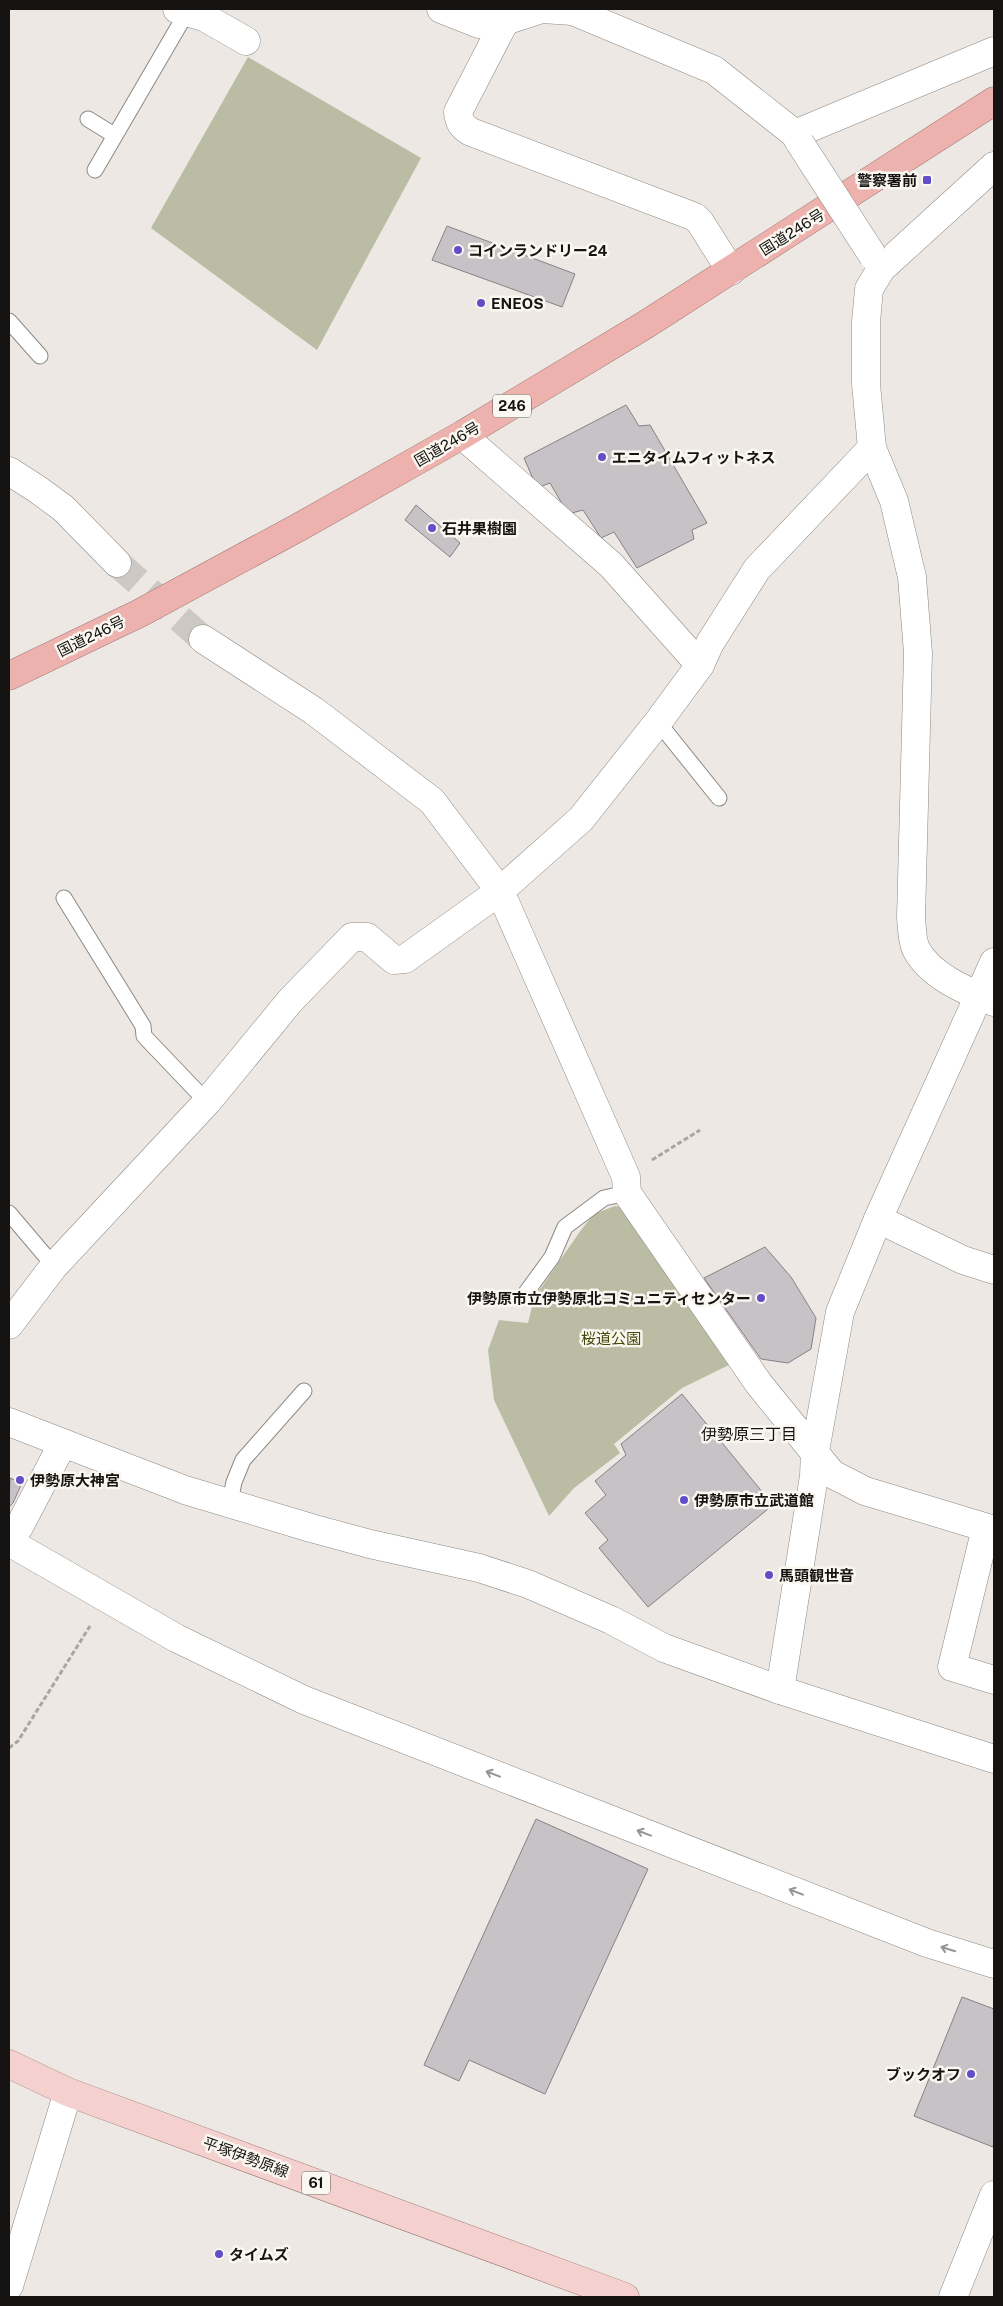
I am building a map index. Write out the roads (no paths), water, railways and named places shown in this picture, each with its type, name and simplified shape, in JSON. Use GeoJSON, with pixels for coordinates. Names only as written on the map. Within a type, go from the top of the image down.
{"type":"FeatureCollection","features":[{"type":"Feature","properties":{"kind":"highway","name":"国道246号"},"geometry":{"type":"LineString","coordinates":[[9,676],[148,608],[301,526],[462,435],[572,370],[994,101]]}},
{"type":"Feature","properties":{"kind":"main road","name":"平塚伊勢原線"},"geometry":{"type":"LineString","coordinates":[[9,2064],[68,2092],[625,2297]]}},
{"type":"Feature","properties":{"kind":"street"},"geometry":{"type":"LineString","coordinates":[[441,9],[479,24],[505,21],[542,9],[574,10],[714,70],[797,138],[877,262]]}},
{"type":"Feature","properties":{"kind":"street"},"geometry":{"type":"LineString","coordinates":[[182,10],[204,17],[246,41]]}},
{"type":"Feature","properties":{"kind":"street"},"geometry":{"type":"LineString","coordinates":[[505,21],[458,112],[459,120],[463,127],[471,132],[695,217],[731,270]]}},
{"type":"Feature","properties":{"kind":"street"},"geometry":{"type":"LineString","coordinates":[[797,138],[994,51]]}},
{"type":"Feature","properties":{"kind":"street"},"geometry":{"type":"LineString","coordinates":[[987,999],[933,971],[915,948],[911,918],[918,652],[912,577],[894,501],[872,448],[866,384],[866,322],[869,289],[877,262],[994,166]]}},
{"type":"Feature","properties":{"kind":"street"},"geometry":{"type":"LineString","coordinates":[[462,435],[611,565],[700,664]]}},
{"type":"Feature","properties":{"kind":"street"},"geometry":{"type":"LineString","coordinates":[[9,1325],[54,1266],[207,1102],[290,1001],[352,937],[367,937],[394,960],[405,959],[500,891],[581,819],[658,722],[700,664],[710,643],[757,569],[872,448]]}},
{"type":"Feature","properties":{"kind":"street"},"geometry":{"type":"LineString","coordinates":[[9,471],[63,508],[117,563]]}},
{"type":"Feature","properties":{"kind":"street"},"geometry":{"type":"LineString","coordinates":[[203,639],[314,711],[432,800],[500,891],[626,1185],[759,1384],[832,1474],[865,1491],[990,1529],[952,1667],[985,1683]]}},
{"type":"Feature","properties":{"kind":"street"},"geometry":{"type":"LineString","coordinates":[[780,1690],[814,1476],[815,1451],[840,1312],[878,1219],[987,999],[994,962]]}},
{"type":"Feature","properties":{"kind":"street"},"geometry":{"type":"LineString","coordinates":[[878,1219],[963,1260],[994,1270]]}},
{"type":"Feature","properties":{"kind":"street"},"geometry":{"type":"LineString","coordinates":[[9,1422],[186,1490],[319,1530],[370,1544],[479,1568],[528,1584],[611,1620],[664,1648],[780,1690],[994,1760]]}},
{"type":"Feature","properties":{"kind":"street"},"geometry":{"type":"LineString","coordinates":[[9,1535],[19,1527],[63,1444]]}},
{"type":"Feature","properties":{"kind":"street"},"geometry":{"type":"LineString","coordinates":[[9,1542],[176,1638],[304,1700],[927,1943],[994,1964]]}},
{"type":"Feature","properties":{"kind":"street"},"geometry":{"type":"LineString","coordinates":[[9,2286],[68,2092]]}},
{"type":"Feature","properties":{"kind":"street"},"geometry":{"type":"LineString","coordinates":[[953,2297],[994,2195]]}},
{"type":"Feature","properties":{"kind":"lane"},"geometry":{"type":"LineString","coordinates":[[95,170],[182,10]]}},
{"type":"Feature","properties":{"kind":"lane"},"geometry":{"type":"LineString","coordinates":[[88,119],[114,135]]}},
{"type":"Feature","properties":{"kind":"lane"},"geometry":{"type":"LineString","coordinates":[[9,321],[40,356]]}},
{"type":"Feature","properties":{"kind":"lane"},"geometry":{"type":"LineString","coordinates":[[658,722],[719,798]]}},
{"type":"Feature","properties":{"kind":"lane"},"geometry":{"type":"LineString","coordinates":[[64,898],[143,1026],[144,1036],[207,1102]]}},
{"type":"Feature","properties":{"kind":"lane"},"geometry":{"type":"LineString","coordinates":[[525,1294],[552,1257],[565,1227],[604,1198],[626,1185]]}},
{"type":"Feature","properties":{"kind":"lane"},"geometry":{"type":"LineString","coordinates":[[9,1213],[54,1266]]}},
{"type":"Feature","properties":{"kind":"lane"},"geometry":{"type":"LineString","coordinates":[[230,1502],[234,1482],[243,1460],[304,1391]]}},
{"type":"Feature","properties":{"kind":"tunnel"},"geometry":{"type":"LineString","coordinates":[[117,563],[203,639]]}},
{"type":"Feature","properties":{"kind":"place","name":"警察署前"},"geometry":{"type":"Point","coordinates":[927,180]}},
{"type":"Feature","properties":{"kind":"place","name":"コインランドリー24"},"geometry":{"type":"Point","coordinates":[458,250]}},
{"type":"Feature","properties":{"kind":"place","name":"ENEOS"},"geometry":{"type":"Point","coordinates":[481,303]}},
{"type":"Feature","properties":{"kind":"place","name":"エニタイムフィットネス"},"geometry":{"type":"Point","coordinates":[602,457]}},
{"type":"Feature","properties":{"kind":"place","name":"石井果樹園"},"geometry":{"type":"Point","coordinates":[432,528]}},
{"type":"Feature","properties":{"kind":"place","name":"伊勢原市立伊勢原北コミュニティセンター"},"geometry":{"type":"Point","coordinates":[761,1298]}},
{"type":"Feature","properties":{"kind":"place","name":"伊勢原大神宮"},"geometry":{"type":"Point","coordinates":[20,1480]}},
{"type":"Feature","properties":{"kind":"place","name":"伊勢原市立武道館"},"geometry":{"type":"Point","coordinates":[684,1500]}},
{"type":"Feature","properties":{"kind":"place","name":"馬頭観世音"},"geometry":{"type":"Point","coordinates":[769,1575]}},
{"type":"Feature","properties":{"kind":"place","name":"ブックオフ"},"geometry":{"type":"Point","coordinates":[971,2074]}},
{"type":"Feature","properties":{"kind":"place","name":"タイムズ"},"geometry":{"type":"Point","coordinates":[219,2254]}},
{"type":"Feature","properties":{"kind":"district","name":"伊勢原三丁目"},"geometry":{"type":"Point","coordinates":[749,1434]}},
{"type":"Feature","properties":{"kind":"park label","name":"桜道公園"},"geometry":{"type":"Point","coordinates":[611,1338]}}]}
